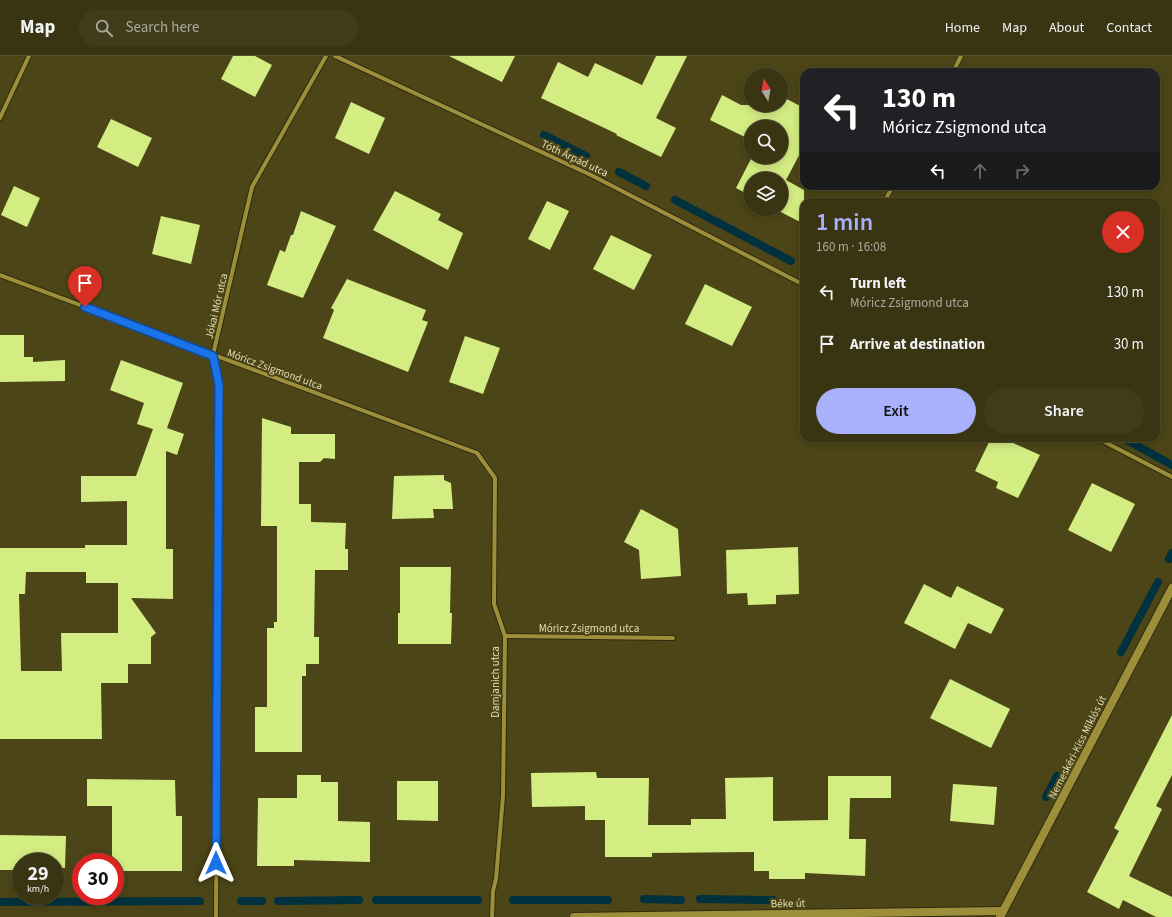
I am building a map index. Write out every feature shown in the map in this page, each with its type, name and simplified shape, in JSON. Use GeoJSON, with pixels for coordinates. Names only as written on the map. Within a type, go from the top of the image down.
{"type":"FeatureCollection","features":[{"type":"Feature","properties":{"kind":"street"},"geometry":{"type":"LineString","coordinates":[[0,118],[29,56]]}},
{"type":"Feature","properties":{"kind":"street","name":"Jókai Mór utca"},"geometry":{"type":"LineString","coordinates":[[216,917],[219,385],[213,356],[252,187],[326,56]]}},
{"type":"Feature","properties":{"kind":"street","name":"Tóth Árpád utca"},"geometry":{"type":"LineString","coordinates":[[335,56],[592,176],[800,283]]}},
{"type":"Feature","properties":{"kind":"street"},"geometry":{"type":"LineString","coordinates":[[954,68],[961,56]]}},
{"type":"Feature","properties":{"kind":"street","name":"Móricz Zsigmond utca"},"geometry":{"type":"LineString","coordinates":[[0,275],[213,356],[477,453]]}},
{"type":"Feature","properties":{"kind":"street"},"geometry":{"type":"LineString","coordinates":[[1105,442],[1172,477]]}},
{"type":"Feature","properties":{"kind":"street","name":"Damjanich utca"},"geometry":{"type":"LineString","coordinates":[[477,453],[495,478],[494,604],[505,636],[503,796],[496,879],[493,891],[492,917]]}},
{"type":"Feature","properties":{"kind":"street","name":"Nemeskéri-Kiss Miklós út"},"geometry":{"type":"LineString","coordinates":[[1002,914],[1171,593]]}},
{"type":"Feature","properties":{"kind":"street","name":"Móricz Zsigmond utca"},"geometry":{"type":"LineString","coordinates":[[505,636],[673,638]]}},
{"type":"Feature","properties":{"kind":"street","name":"Béke út"},"geometry":{"type":"LineString","coordinates":[[574,917],[1002,914]]}},
{"type":"Feature","properties":{"kind":"building"},"geometry":{"type":"Polygon","coordinates":[[[233,56],[255,56],[272,65],[255,97],[221,79],[233,56]]]}},
{"type":"Feature","properties":{"kind":"building"},"geometry":{"type":"Polygon","coordinates":[[[449,56],[515,56],[502,82],[449,56]]]}},
{"type":"Feature","properties":{"kind":"building"},"geometry":{"type":"Polygon","coordinates":[[[656,56],[687,56],[656,118],[676,128],[661,157],[616,135],[617,134],[541,98],[558,62],[588,77],[595,63],[642,85],[656,56]]]}},
{"type":"Feature","properties":{"kind":"building"},"geometry":{"type":"Polygon","coordinates":[[[722,95],[741,105],[744,105],[744,112],[788,112],[788,100],[800,106],[800,154],[788,176],[788,172],[744,172],[748,164],[788,164],[788,120],[744,120],[744,137],[710,120],[722,95]]]}},
{"type":"Feature","properties":{"kind":"building"},"geometry":{"type":"Polygon","coordinates":[[[351,102],[385,118],[369,154],[335,138],[351,102]]]}},
{"type":"Feature","properties":{"kind":"building"},"geometry":{"type":"Polygon","coordinates":[[[111,119],[152,138],[138,167],[97,147],[111,119]]]}},
{"type":"Feature","properties":{"kind":"building"},"geometry":{"type":"Polygon","coordinates":[[[744,172],[744,192],[736,188],[744,172]]]}},
{"type":"Feature","properties":{"kind":"building"},"geometry":{"type":"Polygon","coordinates":[[[788,181],[800,188],[800,190],[804,190],[804,198],[800,198],[800,222],[788,216],[788,181]]]}},
{"type":"Feature","properties":{"kind":"building"},"geometry":{"type":"Polygon","coordinates":[[[14,186],[40,198],[27,227],[1,215],[14,186]]]}},
{"type":"Feature","properties":{"kind":"building"},"geometry":{"type":"Polygon","coordinates":[[[395,191],[441,214],[438,220],[463,233],[448,270],[373,230],[395,191]]]}},
{"type":"Feature","properties":{"kind":"building"},"geometry":{"type":"Polygon","coordinates":[[[547,201],[569,211],[550,250],[528,239],[547,201]]]}},
{"type":"Feature","properties":{"kind":"building"},"geometry":{"type":"Polygon","coordinates":[[[301,211],[336,226],[303,298],[267,285],[280,250],[285,252],[291,235],[293,235],[301,211]]]}},
{"type":"Feature","properties":{"kind":"building"},"geometry":{"type":"Polygon","coordinates":[[[161,216],[200,225],[191,264],[152,254],[161,216]]]}},
{"type":"Feature","properties":{"kind":"building"},"geometry":{"type":"Polygon","coordinates":[[[611,235],[652,255],[634,290],[593,269],[611,235]]]}},
{"type":"Feature","properties":{"kind":"building"},"geometry":{"type":"Polygon","coordinates":[[[347,279],[426,310],[422,320],[428,322],[408,372],[323,338],[334,310],[331,308],[347,279]]]}},
{"type":"Feature","properties":{"kind":"building"},"geometry":{"type":"Polygon","coordinates":[[[705,284],[752,307],[732,346],[685,324],[705,284]]]}},
{"type":"Feature","properties":{"kind":"building"},"geometry":{"type":"Polygon","coordinates":[[[0,335],[24,335],[24,357],[33,357],[33,362],[65,360],[65,381],[0,382],[0,335]]]}},
{"type":"Feature","properties":{"kind":"building"},"geometry":{"type":"Polygon","coordinates":[[[465,336],[500,348],[483,394],[449,382],[465,336]]]}},
{"type":"Feature","properties":{"kind":"building"},"geometry":{"type":"Polygon","coordinates":[[[121,360],[183,383],[167,428],[184,434],[177,455],[166,451],[166,549],[173,549],[173,599],[131,598],[156,633],[151,637],[151,664],[128,664],[128,683],[101,683],[102,739],[0,739],[0,548],[85,548],[85,545],[127,545],[127,501],[81,502],[81,476],[136,476],[153,429],[137,424],[144,403],[110,390],[121,360]],[[26,572],[25,594],[19,594],[21,671],[62,671],[61,633],[118,633],[118,583],[86,583],[86,572],[26,572]]]}},
{"type":"Feature","properties":{"kind":"building"},"geometry":{"type":"Polygon","coordinates":[[[262,418],[291,427],[291,434],[335,434],[335,459],[324,458],[320,462],[299,462],[299,504],[311,504],[311,522],[346,523],[345,549],[348,549],[348,570],[315,570],[314,637],[319,637],[319,664],[306,664],[306,676],[302,676],[302,752],[255,752],[255,707],[267,707],[267,628],[274,628],[274,622],[277,622],[277,526],[261,526],[262,418]]]}},
{"type":"Feature","properties":{"kind":"building"},"geometry":{"type":"Polygon","coordinates":[[[989,442],[1011,442],[1040,455],[1018,498],[996,488],[998,482],[975,471],[989,442]]]}},
{"type":"Feature","properties":{"kind":"building"},"geometry":{"type":"Polygon","coordinates":[[[444,475],[444,480],[451,483],[453,509],[433,509],[434,518],[392,519],[394,476],[444,475]]]}},
{"type":"Feature","properties":{"kind":"building"},"geometry":{"type":"Polygon","coordinates":[[[1092,483],[1135,504],[1111,552],[1068,530],[1092,483]]]}},
{"type":"Feature","properties":{"kind":"building"},"geometry":{"type":"Polygon","coordinates":[[[641,509],[678,529],[681,576],[641,579],[639,550],[624,542],[641,509]]]}},
{"type":"Feature","properties":{"kind":"building"},"geometry":{"type":"Polygon","coordinates":[[[798,547],[799,594],[776,595],[776,604],[748,605],[747,593],[727,594],[726,550],[798,547]]]}},
{"type":"Feature","properties":{"kind":"building"},"geometry":{"type":"Polygon","coordinates":[[[400,567],[451,567],[451,644],[398,644],[400,567]]]}},
{"type":"Feature","properties":{"kind":"building"},"geometry":{"type":"Polygon","coordinates":[[[924,584],[951,598],[957,586],[1004,609],[991,634],[968,623],[955,649],[904,623],[924,584]]]}},
{"type":"Feature","properties":{"kind":"building"},"geometry":{"type":"Polygon","coordinates":[[[950,679],[1010,709],[991,748],[930,718],[950,679]]]}},
{"type":"Feature","properties":{"kind":"building"},"geometry":{"type":"Polygon","coordinates":[[[1172,715],[1172,775],[1156,806],[1162,809],[1129,876],[1172,897],[1172,917],[1156,917],[1123,900],[1119,909],[1087,892],[1119,831],[1114,828],[1172,715]]]}},
{"type":"Feature","properties":{"kind":"building"},"geometry":{"type":"Polygon","coordinates":[[[596,772],[597,778],[649,778],[648,825],[691,825],[691,819],[726,819],[725,778],[773,777],[773,821],[828,820],[828,776],[891,776],[891,798],[850,798],[849,839],[866,839],[865,876],[805,873],[805,879],[769,879],[769,871],[754,871],[754,852],[652,853],[652,857],[605,857],[605,820],[585,820],[585,806],[532,807],[531,773],[596,772]]]}},
{"type":"Feature","properties":{"kind":"building"},"geometry":{"type":"Polygon","coordinates":[[[297,775],[321,775],[321,782],[338,782],[338,821],[370,822],[370,862],[294,860],[294,866],[257,866],[258,798],[297,798],[297,775]]]}},
{"type":"Feature","properties":{"kind":"building"},"geometry":{"type":"Polygon","coordinates":[[[87,779],[175,780],[176,816],[182,816],[182,871],[124,871],[124,853],[112,853],[112,806],[87,806],[87,779]]]}},
{"type":"Feature","properties":{"kind":"building"},"geometry":{"type":"Polygon","coordinates":[[[397,781],[438,781],[438,821],[397,820],[397,781]]]}},
{"type":"Feature","properties":{"kind":"building"},"geometry":{"type":"Polygon","coordinates":[[[953,784],[997,787],[994,825],[950,821],[953,784]]]}},
{"type":"Feature","properties":{"kind":"building"},"geometry":{"type":"Polygon","coordinates":[[[0,835],[66,836],[65,868],[64,853],[12,853],[12,870],[0,870],[0,835]]]}},
{"type":"Feature","properties":{"kind":"waterway"},"geometry":{"type":"LineString","coordinates":[[544,135],[586,156]]}},
{"type":"Feature","properties":{"kind":"waterway"},"geometry":{"type":"LineString","coordinates":[[619,172],[646,186]]}},
{"type":"Feature","properties":{"kind":"waterway"},"geometry":{"type":"LineString","coordinates":[[675,200],[791,261]]}},
{"type":"Feature","properties":{"kind":"waterway"},"geometry":{"type":"LineString","coordinates":[[1130,442],[1172,465]]}},
{"type":"Feature","properties":{"kind":"waterway"},"geometry":{"type":"LineString","coordinates":[[1169,559],[1172,553]]}},
{"type":"Feature","properties":{"kind":"waterway"},"geometry":{"type":"LineString","coordinates":[[1121,652],[1158,582]]}},
{"type":"Feature","properties":{"kind":"waterway"},"geometry":{"type":"LineString","coordinates":[[1046,797],[1057,776]]}},
{"type":"Feature","properties":{"kind":"waterway"},"geometry":{"type":"LineString","coordinates":[[644,899],[681,900]]}},
{"type":"Feature","properties":{"kind":"waterway"},"geometry":{"type":"LineString","coordinates":[[700,899],[773,900]]}},
{"type":"Feature","properties":{"kind":"waterway"},"geometry":{"type":"LineString","coordinates":[[278,901],[359,900]]}},
{"type":"Feature","properties":{"kind":"waterway"},"geometry":{"type":"LineString","coordinates":[[376,900],[478,900]]}},
{"type":"Feature","properties":{"kind":"waterway"},"geometry":{"type":"LineString","coordinates":[[513,900],[608,900]]}},
{"type":"Feature","properties":{"kind":"waterway"},"geometry":{"type":"LineString","coordinates":[[0,902],[200,901]]}},
{"type":"Feature","properties":{"kind":"waterway"},"geometry":{"type":"LineString","coordinates":[[241,901],[262,901]]}},
{"type":"Feature","properties":{"kind":"route"},"geometry":{"type":"LineString","coordinates":[[85,307],[213,356],[219,385],[216,863]]}}]}
